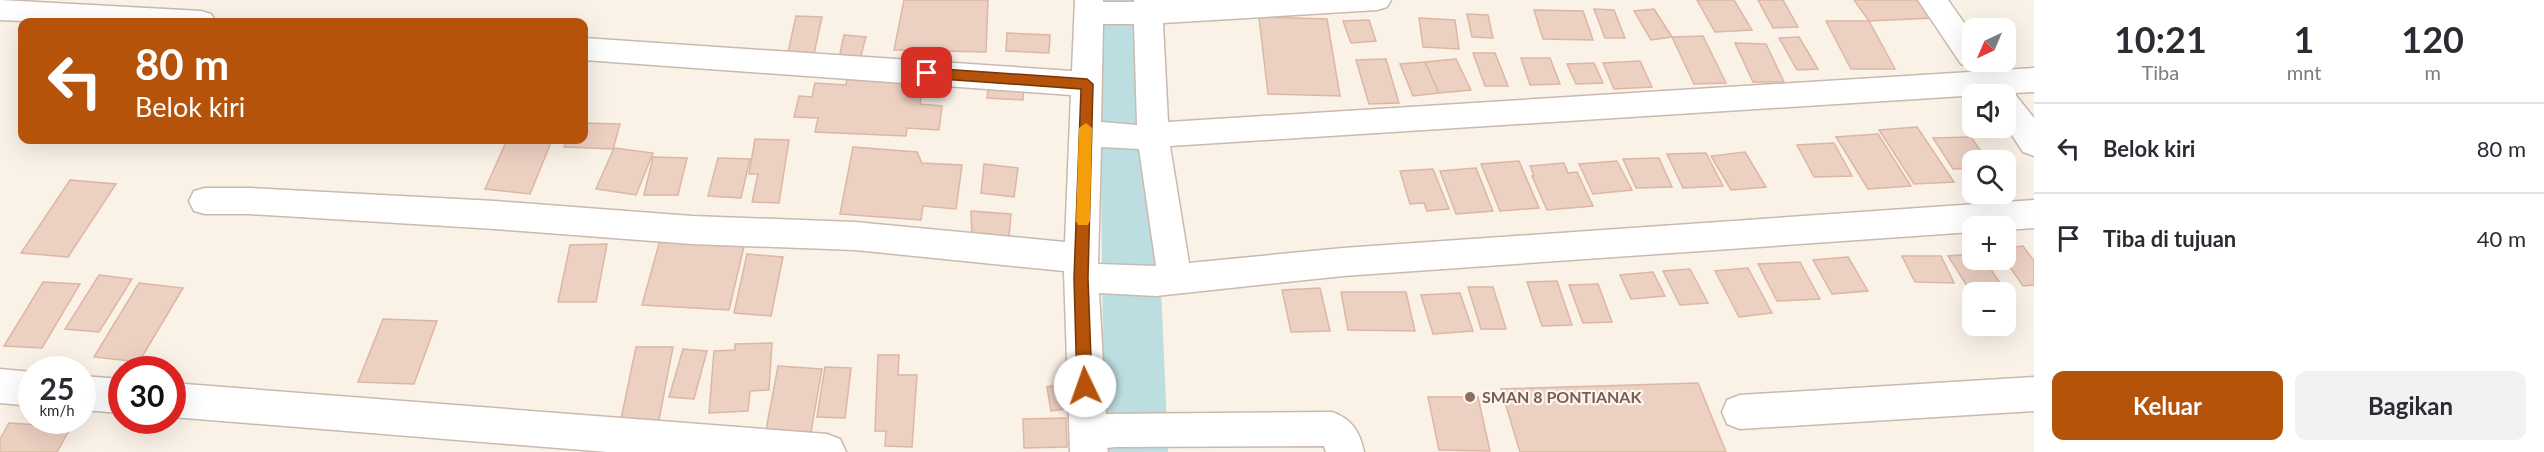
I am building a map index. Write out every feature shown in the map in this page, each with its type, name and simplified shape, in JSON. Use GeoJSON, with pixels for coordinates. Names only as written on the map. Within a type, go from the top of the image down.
{"type":"FeatureCollection","features":[{"type":"Feature","properties":{"kind":"street"},"geometry":{"type":"LineString","coordinates":[[1345,452],[1343,441],[1332,429],[1190,429],[1097,439],[1087,272],[1096,135],[1087,84],[1096,9],[1377,0]]}},
{"type":"Feature","properties":{"kind":"street"},"geometry":{"type":"LineString","coordinates":[[1932,0],[1962,42]]}},
{"type":"Feature","properties":{"kind":"street"},"geometry":{"type":"LineString","coordinates":[[0,9],[139,18]]}},
{"type":"Feature","properties":{"kind":"street"},"geometry":{"type":"LineString","coordinates":[[1145,9],[1145,137],[1166,280]]}},
{"type":"Feature","properties":{"kind":"street"},"geometry":{"type":"LineString","coordinates":[[588,49],[1087,84]]}},
{"type":"Feature","properties":{"kind":"street"},"geometry":{"type":"LineString","coordinates":[[2002,84],[2034,80]]}},
{"type":"Feature","properties":{"kind":"street"},"geometry":{"type":"LineString","coordinates":[[1096,135],[1145,137],[1199,131],[1962,87]]}},
{"type":"Feature","properties":{"kind":"street"},"geometry":{"type":"LineString","coordinates":[[2016,117],[2034,143]]}},
{"type":"Feature","properties":{"kind":"street"},"geometry":{"type":"LineString","coordinates":[[205,201],[249,201],[495,215],[692,230],[855,236],[1087,272],[1166,280],[1342,262],[2034,214]]}},
{"type":"Feature","properties":{"kind":"street"},"geometry":{"type":"LineString","coordinates":[[0,386],[18,387]]}},
{"type":"Feature","properties":{"kind":"street"},"geometry":{"type":"LineString","coordinates":[[1740,412],[2034,394]]}},
{"type":"Feature","properties":{"kind":"street"},"geometry":{"type":"LineString","coordinates":[[186,401],[827,452]]}},
{"type":"Feature","properties":{"kind":"building"},"geometry":{"type":"Polygon","coordinates":[[[904,0],[988,0],[986,52],[894,50],[904,0]]]}},
{"type":"Feature","properties":{"kind":"building"},"geometry":{"type":"Polygon","coordinates":[[[1697,0],[1734,0],[1752,30],[1715,32],[1697,0]]]}},
{"type":"Feature","properties":{"kind":"building"},"geometry":{"type":"Polygon","coordinates":[[[1758,0],[1783,0],[1798,27],[1773,28],[1758,0]]]}},
{"type":"Feature","properties":{"kind":"building"},"geometry":{"type":"Polygon","coordinates":[[[1854,0],[1920,0],[1933,18],[1869,21],[1854,0]]]}},
{"type":"Feature","properties":{"kind":"building"},"geometry":{"type":"Polygon","coordinates":[[[1594,9],[1614,10],[1625,38],[1605,38],[1594,9]]]}},
{"type":"Feature","properties":{"kind":"building"},"geometry":{"type":"Polygon","coordinates":[[[1654,9],[1672,37],[1651,40],[1634,11],[1654,9]]]}},
{"type":"Feature","properties":{"kind":"building"},"geometry":{"type":"Polygon","coordinates":[[[1534,10],[1583,11],[1593,40],[1543,39],[1534,10]]]}},
{"type":"Feature","properties":{"kind":"building"},"geometry":{"type":"Polygon","coordinates":[[[1467,14],[1488,15],[1493,38],[1472,37],[1467,14]]]}},
{"type":"Feature","properties":{"kind":"building"},"geometry":{"type":"Polygon","coordinates":[[[796,16],[822,17],[814,54],[788,52],[796,16]]]}},
{"type":"Feature","properties":{"kind":"building"},"geometry":{"type":"Polygon","coordinates":[[[1259,17],[1327,19],[1340,96],[1268,94],[1259,17]]]}},
{"type":"Feature","properties":{"kind":"building"},"geometry":{"type":"Polygon","coordinates":[[[1419,18],[1455,20],[1459,49],[1423,47],[1419,18]]]}},
{"type":"Feature","properties":{"kind":"building"},"geometry":{"type":"Polygon","coordinates":[[[1369,20],[1376,41],[1351,43],[1343,21],[1369,20]]]}},
{"type":"Feature","properties":{"kind":"building"},"geometry":{"type":"Polygon","coordinates":[[[1826,21],[1869,21],[1895,69],[1851,69],[1826,21]]]}},
{"type":"Feature","properties":{"kind":"building"},"geometry":{"type":"Polygon","coordinates":[[[1007,33],[1050,35],[1049,53],[1006,51],[1007,33]]]}},
{"type":"Feature","properties":{"kind":"building"},"geometry":{"type":"Polygon","coordinates":[[[844,35],[866,37],[860,59],[839,58],[844,35]]]}},
{"type":"Feature","properties":{"kind":"building"},"geometry":{"type":"Polygon","coordinates":[[[1703,36],[1726,83],[1694,84],[1672,37],[1703,36]]]}},
{"type":"Feature","properties":{"kind":"building"},"geometry":{"type":"Polygon","coordinates":[[[1799,37],[1818,69],[1797,70],[1779,38],[1799,37]]]}},
{"type":"Feature","properties":{"kind":"building"},"geometry":{"type":"Polygon","coordinates":[[[1735,43],[1766,44],[1784,82],[1753,82],[1735,43]]]}},
{"type":"Feature","properties":{"kind":"building"},"geometry":{"type":"Polygon","coordinates":[[[1473,53],[1495,53],[1508,86],[1485,86],[1473,53]]]}},
{"type":"Feature","properties":{"kind":"building"},"geometry":{"type":"Polygon","coordinates":[[[1521,58],[1550,58],[1560,84],[1530,85],[1521,58]]]}},
{"type":"Feature","properties":{"kind":"building"},"geometry":{"type":"Polygon","coordinates":[[[1386,59],[1399,103],[1369,104],[1356,60],[1386,59]]]}},
{"type":"Feature","properties":{"kind":"building"},"geometry":{"type":"Polygon","coordinates":[[[1456,59],[1471,90],[1439,93],[1425,62],[1456,59]]]}},
{"type":"Feature","properties":{"kind":"building"},"geometry":{"type":"Polygon","coordinates":[[[1640,61],[1652,87],[1614,89],[1603,63],[1640,61]]]}},
{"type":"Feature","properties":{"kind":"building"},"geometry":{"type":"Polygon","coordinates":[[[1425,62],[1439,93],[1413,96],[1400,64],[1425,62]]]}},
{"type":"Feature","properties":{"kind":"building"},"geometry":{"type":"Polygon","coordinates":[[[1594,63],[1603,83],[1576,84],[1567,64],[1594,63]]]}},
{"type":"Feature","properties":{"kind":"building"},"geometry":{"type":"Polygon","coordinates":[[[848,72],[924,76],[920,104],[942,106],[939,130],[907,128],[906,136],[815,132],[818,118],[794,117],[799,96],[812,97],[815,83],[846,85],[848,72]]]}},
{"type":"Feature","properties":{"kind":"building"},"geometry":{"type":"Polygon","coordinates":[[[989,82],[1024,84],[1023,100],[987,98],[989,82]]]}},
{"type":"Feature","properties":{"kind":"building"},"geometry":{"type":"Polygon","coordinates":[[[588,123],[620,124],[613,149],[564,147],[565,144],[588,144],[588,123]]]}},
{"type":"Feature","properties":{"kind":"building"},"geometry":{"type":"Polygon","coordinates":[[[1917,127],[1954,182],[1914,184],[1879,130],[1917,127]]]}},
{"type":"Feature","properties":{"kind":"building"},"geometry":{"type":"Polygon","coordinates":[[[1878,134],[1911,186],[1868,189],[1836,137],[1878,134]]]}},
{"type":"Feature","properties":{"kind":"building"},"geometry":{"type":"Polygon","coordinates":[[[1933,138],[1972,138],[1980,150],[1962,150],[1962,169],[1953,169],[1933,138]]]}},
{"type":"Feature","properties":{"kind":"building"},"geometry":{"type":"Polygon","coordinates":[[[755,139],[789,140],[779,203],[752,202],[758,174],[749,174],[755,139]]]}},
{"type":"Feature","properties":{"kind":"building"},"geometry":{"type":"Polygon","coordinates":[[[1834,143],[1852,176],[1814,177],[1797,145],[1834,143]]]}},
{"type":"Feature","properties":{"kind":"building"},"geometry":{"type":"Polygon","coordinates":[[[505,144],[550,144],[530,194],[485,189],[505,144]]]}},
{"type":"Feature","properties":{"kind":"building"},"geometry":{"type":"Polygon","coordinates":[[[853,147],[917,152],[922,163],[962,165],[956,209],[923,206],[921,220],[840,214],[853,147]]]}},
{"type":"Feature","properties":{"kind":"building"},"geometry":{"type":"Polygon","coordinates":[[[614,148],[653,153],[636,195],[596,189],[614,148]]]}},
{"type":"Feature","properties":{"kind":"building"},"geometry":{"type":"Polygon","coordinates":[[[1745,152],[1766,187],[1731,190],[1711,156],[1745,152]]]}},
{"type":"Feature","properties":{"kind":"building"},"geometry":{"type":"Polygon","coordinates":[[[1706,153],[1723,186],[1683,188],[1667,154],[1706,153]]]}},
{"type":"Feature","properties":{"kind":"building"},"geometry":{"type":"Polygon","coordinates":[[[653,157],[687,158],[678,195],[644,195],[653,157]]]}},
{"type":"Feature","properties":{"kind":"building"},"geometry":{"type":"Polygon","coordinates":[[[718,158],[750,159],[741,198],[708,196],[718,158]]]}},
{"type":"Feature","properties":{"kind":"building"},"geometry":{"type":"Polygon","coordinates":[[[1659,158],[1672,187],[1636,188],[1623,159],[1659,158]]]}},
{"type":"Feature","properties":{"kind":"building"},"geometry":{"type":"Polygon","coordinates":[[[1519,161],[1539,208],[1500,211],[1481,164],[1519,161]]]}},
{"type":"Feature","properties":{"kind":"building"},"geometry":{"type":"Polygon","coordinates":[[[1617,161],[1632,190],[1593,194],[1579,164],[1617,161]]]}},
{"type":"Feature","properties":{"kind":"building"},"geometry":{"type":"Polygon","coordinates":[[[1564,163],[1568,173],[1577,172],[1593,206],[1547,210],[1530,166],[1564,163]]]}},
{"type":"Feature","properties":{"kind":"building"},"geometry":{"type":"Polygon","coordinates":[[[984,164],[1018,168],[1014,197],[981,193],[984,164]]]}},
{"type":"Feature","properties":{"kind":"building"},"geometry":{"type":"Polygon","coordinates":[[[1476,168],[1493,211],[1456,214],[1440,171],[1476,168]]]}},
{"type":"Feature","properties":{"kind":"building"},"geometry":{"type":"Polygon","coordinates":[[[1433,169],[1449,209],[1427,211],[1424,203],[1410,204],[1400,171],[1433,169]]]}},
{"type":"Feature","properties":{"kind":"building"},"geometry":{"type":"Polygon","coordinates":[[[70,180],[116,184],[68,257],[21,253],[70,180]]]}},
{"type":"Feature","properties":{"kind":"building"},"geometry":{"type":"Polygon","coordinates":[[[971,211],[1011,214],[1009,236],[972,238],[971,211]]]}},
{"type":"Feature","properties":{"kind":"building"},"geometry":{"type":"Polygon","coordinates":[[[662,233],[746,238],[729,310],[642,305],[662,233]]]}},
{"type":"Feature","properties":{"kind":"building"},"geometry":{"type":"Polygon","coordinates":[[[607,244],[596,302],[558,302],[570,245],[607,244]]]}},
{"type":"Feature","properties":{"kind":"building"},"geometry":{"type":"Polygon","coordinates":[[[2023,246],[2034,261],[2034,285],[2023,286],[2012,270],[2016,270],[2016,247],[2023,246]]]}},
{"type":"Feature","properties":{"kind":"building"},"geometry":{"type":"Polygon","coordinates":[[[747,254],[783,257],[771,316],[734,313],[747,254]]]}},
{"type":"Feature","properties":{"kind":"building"},"geometry":{"type":"Polygon","coordinates":[[[1962,255],[1962,270],[1992,270],[1999,282],[1964,282],[1948,256],[1962,255]]]}},
{"type":"Feature","properties":{"kind":"building"},"geometry":{"type":"Polygon","coordinates":[[[1902,256],[1941,256],[1954,283],[1915,282],[1902,256]]]}},
{"type":"Feature","properties":{"kind":"building"},"geometry":{"type":"Polygon","coordinates":[[[1848,257],[1868,291],[1832,294],[1813,260],[1848,257]]]}},
{"type":"Feature","properties":{"kind":"building"},"geometry":{"type":"Polygon","coordinates":[[[1800,262],[1820,299],[1777,301],[1758,264],[1800,262]]]}},
{"type":"Feature","properties":{"kind":"building"},"geometry":{"type":"Polygon","coordinates":[[[1748,268],[1772,313],[1739,317],[1715,271],[1748,268]]]}},
{"type":"Feature","properties":{"kind":"building"},"geometry":{"type":"Polygon","coordinates":[[[1690,269],[1708,303],[1680,305],[1663,271],[1690,269]]]}},
{"type":"Feature","properties":{"kind":"building"},"geometry":{"type":"Polygon","coordinates":[[[1653,272],[1665,296],[1631,299],[1620,275],[1653,272]]]}},
{"type":"Feature","properties":{"kind":"building"},"geometry":{"type":"Polygon","coordinates":[[[99,275],[132,279],[99,332],[65,329],[99,275]]]}},
{"type":"Feature","properties":{"kind":"building"},"geometry":{"type":"Polygon","coordinates":[[[1557,281],[1572,325],[1542,326],[1527,282],[1557,281]]]}},
{"type":"Feature","properties":{"kind":"building"},"geometry":{"type":"Polygon","coordinates":[[[43,282],[80,284],[42,348],[4,346],[43,282]]]}},
{"type":"Feature","properties":{"kind":"building"},"geometry":{"type":"Polygon","coordinates":[[[139,283],[183,288],[143,356],[108,356],[108,359],[95,356],[139,283]]]}},
{"type":"Feature","properties":{"kind":"building"},"geometry":{"type":"Polygon","coordinates":[[[1598,284],[1612,322],[1583,323],[1569,285],[1598,284]]]}},
{"type":"Feature","properties":{"kind":"building"},"geometry":{"type":"Polygon","coordinates":[[[1468,287],[1493,287],[1506,329],[1481,329],[1468,287]]]}},
{"type":"Feature","properties":{"kind":"building"},"geometry":{"type":"Polygon","coordinates":[[[1320,288],[1330,331],[1291,332],[1282,290],[1320,288]]]}},
{"type":"Feature","properties":{"kind":"building"},"geometry":{"type":"Polygon","coordinates":[[[1341,292],[1406,292],[1415,331],[1348,330],[1341,292]]]}},
{"type":"Feature","properties":{"kind":"building"},"geometry":{"type":"Polygon","coordinates":[[[1460,293],[1473,331],[1433,334],[1421,295],[1460,293]]]}},
{"type":"Feature","properties":{"kind":"building"},"geometry":{"type":"Polygon","coordinates":[[[383,319],[437,321],[414,384],[358,382],[383,319]]]}},
{"type":"Feature","properties":{"kind":"building"},"geometry":{"type":"Polygon","coordinates":[[[772,343],[769,390],[750,391],[748,411],[709,413],[714,351],[735,350],[735,344],[772,343]]]}},
{"type":"Feature","properties":{"kind":"building"},"geometry":{"type":"Polygon","coordinates":[[[636,347],[673,347],[658,425],[620,424],[636,347]]]}},
{"type":"Feature","properties":{"kind":"building"},"geometry":{"type":"Polygon","coordinates":[[[683,349],[707,351],[694,399],[669,397],[683,349]]]}},
{"type":"Feature","properties":{"kind":"building"},"geometry":{"type":"Polygon","coordinates":[[[878,355],[899,355],[898,375],[917,375],[912,447],[885,446],[886,431],[875,431],[878,355]]]}},
{"type":"Feature","properties":{"kind":"building"},"geometry":{"type":"Polygon","coordinates":[[[778,366],[822,369],[810,438],[765,435],[778,366]]]}},
{"type":"Feature","properties":{"kind":"building"},"geometry":{"type":"Polygon","coordinates":[[[825,367],[851,368],[845,418],[817,417],[825,367]]]}},
{"type":"Feature","properties":{"kind":"building"},"geometry":{"type":"Polygon","coordinates":[[[1698,383],[1726,452],[1520,452],[1501,389],[1698,383]]]}},
{"type":"Feature","properties":{"kind":"building"},"geometry":{"type":"Polygon","coordinates":[[[1067,384],[1072,408],[1051,411],[1047,387],[1067,384]]]}},
{"type":"Feature","properties":{"kind":"building"},"geometry":{"type":"Polygon","coordinates":[[[1428,397],[1478,397],[1490,451],[1439,450],[1428,397]]]}},
{"type":"Feature","properties":{"kind":"building"},"geometry":{"type":"Polygon","coordinates":[[[1066,418],[1067,447],[1024,448],[1023,419],[1066,418]]]}},
{"type":"Feature","properties":{"kind":"building"},"geometry":{"type":"Polygon","coordinates":[[[9,423],[18,424],[18,434],[67,434],[57,452],[0,452],[0,439],[9,423]]]}},
{"type":"Feature","properties":{"kind":"waterway"},"geometry":{"type":"LineString","coordinates":[[1124,0],[1136,452]]}},
{"type":"Feature","properties":{"kind":"slow traffic"},"geometry":{"type":"LineString","coordinates":[[1083,221],[1086,128]]}},
{"type":"Feature","properties":{"kind":"place","name":"SMAN 8 PONTIANAK"},"geometry":{"type":"Point","coordinates":[1470,397]}},
{"type":"Feature","properties":{"kind":"route"},"geometry":{"type":"LineString","coordinates":[[927,73],[1087,84],[1081,278],[1085,386]]}}]}
